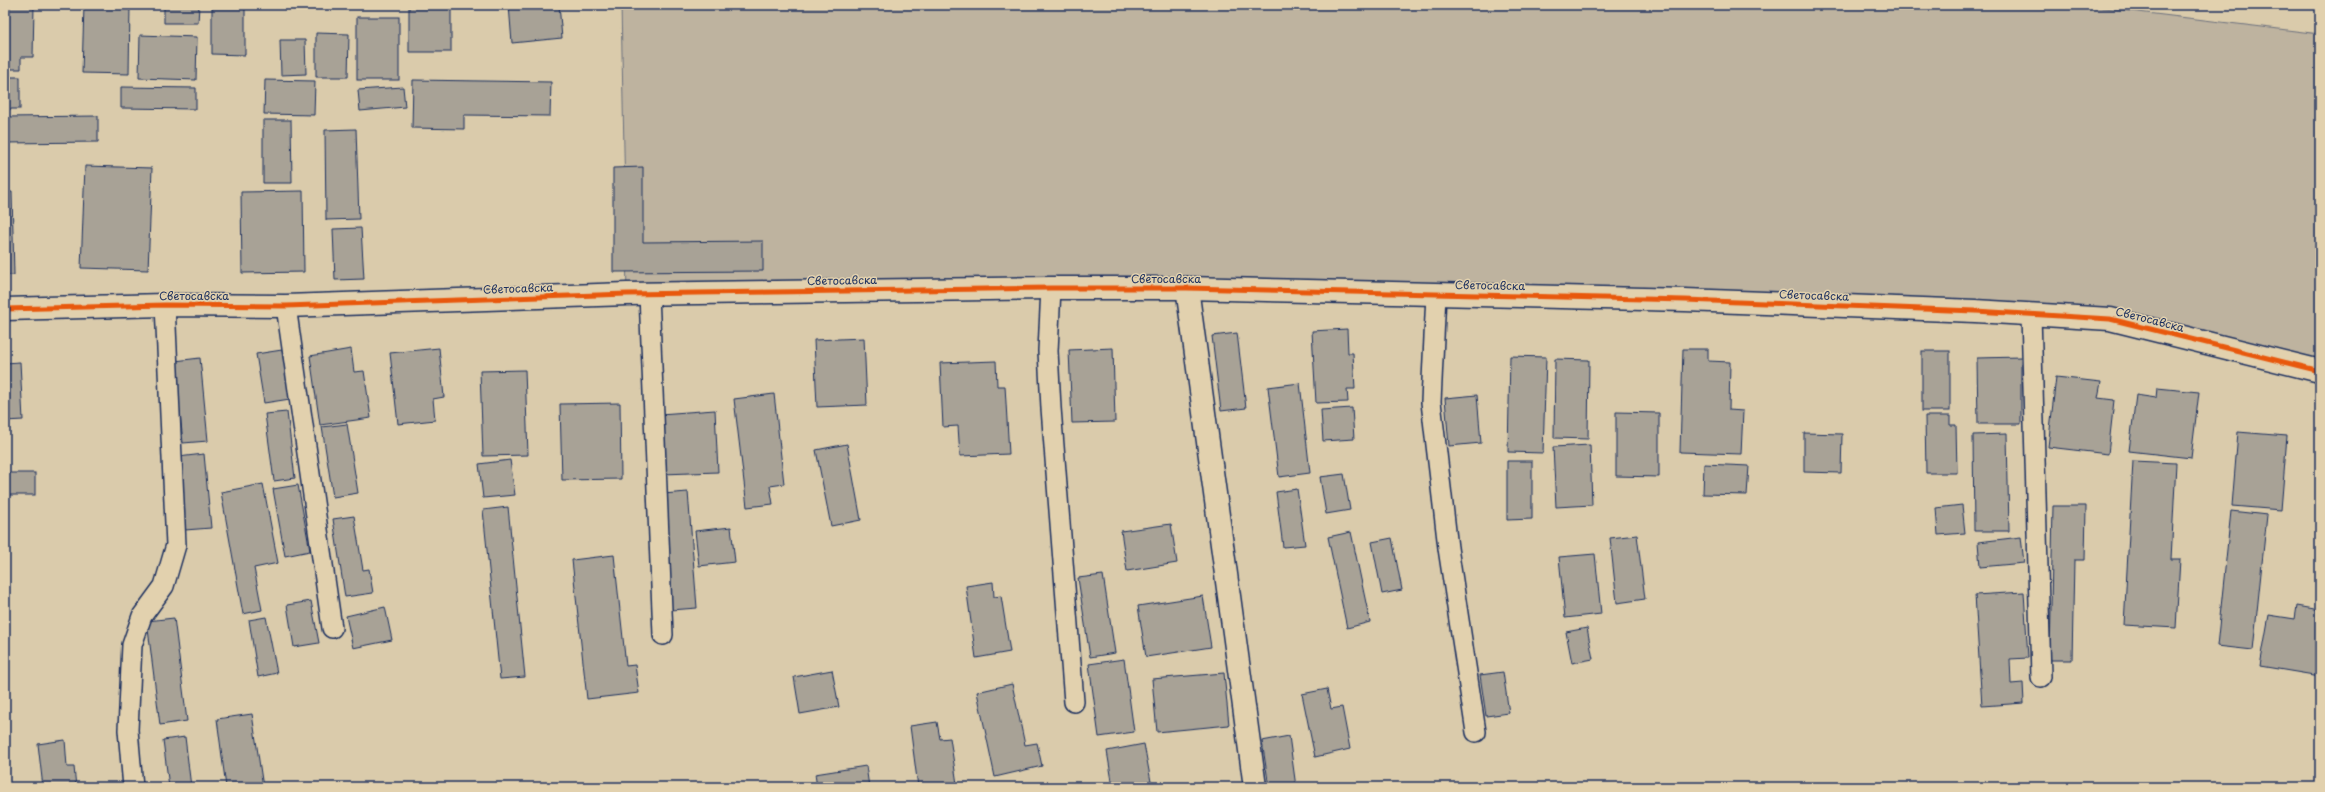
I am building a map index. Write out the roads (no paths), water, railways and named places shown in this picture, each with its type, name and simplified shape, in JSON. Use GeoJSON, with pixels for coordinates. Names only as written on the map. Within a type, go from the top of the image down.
{"type":"FeatureCollection","features":[{"type":"Feature","properties":{"kind":"street","name":"Светосавска"},"geometry":{"type":"LineString","coordinates":[[5,309],[165,305],[286,306],[649,294],[1051,288],[1187,288],[1685,300],[2031,314],[2110,319],[2320,371]]}},
{"type":"Feature","properties":{"kind":"street"},"geometry":{"type":"LineString","coordinates":[[1187,288],[1255,787]]}},
{"type":"Feature","properties":{"kind":"lane"},"geometry":{"type":"LineString","coordinates":[[1051,288],[1048,351],[1074,702]]}},
{"type":"Feature","properties":{"kind":"lane"},"geometry":{"type":"LineString","coordinates":[[649,294],[663,635]]}},
{"type":"Feature","properties":{"kind":"lane"},"geometry":{"type":"LineString","coordinates":[[1436,294],[1431,402],[1448,548],[1476,732]]}},
{"type":"Feature","properties":{"kind":"lane"},"geometry":{"type":"LineString","coordinates":[[133,787],[128,730],[132,645],[142,616],[164,586],[176,545],[165,305]]}},
{"type":"Feature","properties":{"kind":"lane"},"geometry":{"type":"LineString","coordinates":[[286,306],[332,628]]}},
{"type":"Feature","properties":{"kind":"lane"},"geometry":{"type":"LineString","coordinates":[[2031,314],[2041,677]]}}]}
